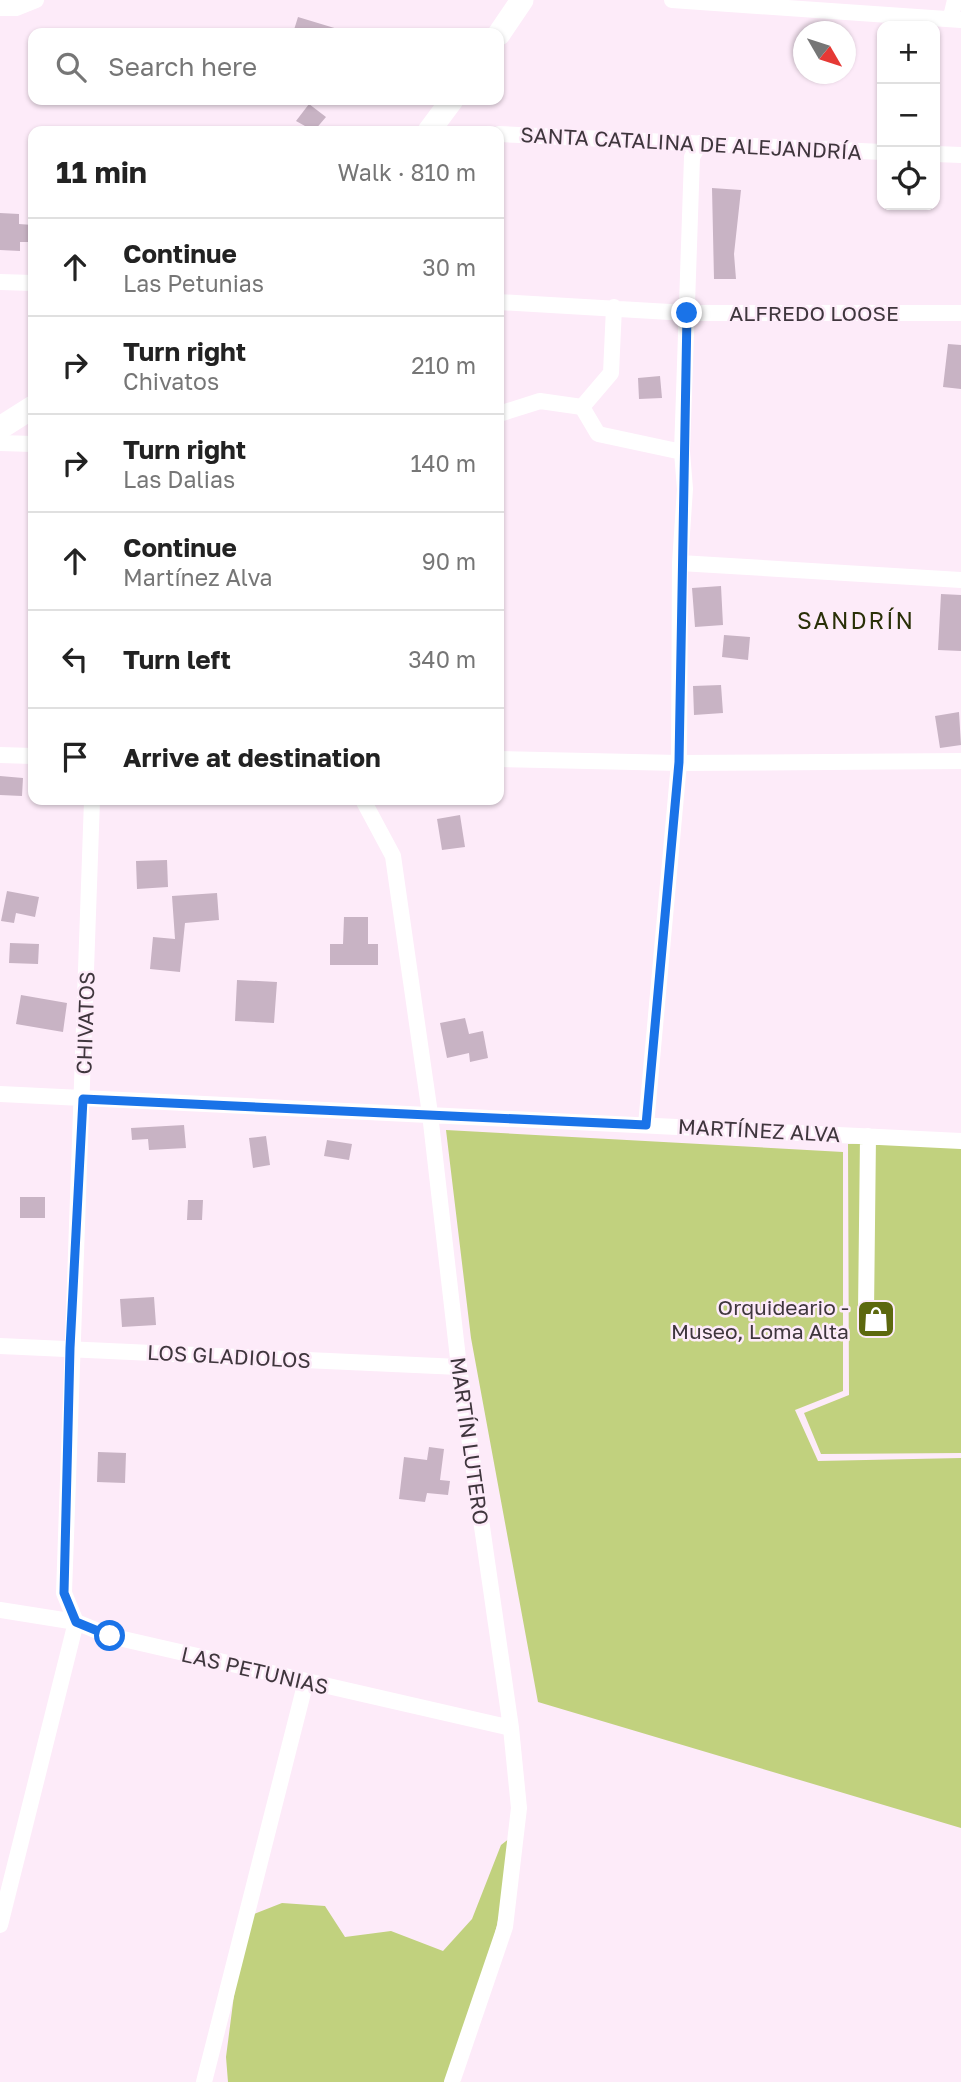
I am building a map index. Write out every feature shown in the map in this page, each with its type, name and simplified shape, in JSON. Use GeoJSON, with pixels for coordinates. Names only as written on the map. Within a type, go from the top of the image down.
{"type":"FeatureCollection","features":[{"type":"Feature","properties":{"kind":"main road"},"geometry":{"type":"LineString","coordinates":[[503,28],[522,0]]}},
{"type":"Feature","properties":{"kind":"main road"},"geometry":{"type":"LineString","coordinates":[[434,126],[448,105]]}},
{"type":"Feature","properties":{"kind":"main road"},"geometry":{"type":"LineString","coordinates":[[0,428],[28,410]]}},
{"type":"Feature","properties":{"kind":"street"},"geometry":{"type":"LineString","coordinates":[[0,8],[16,8],[36,0]]}},
{"type":"Feature","properties":{"kind":"street"},"geometry":{"type":"LineString","coordinates":[[672,0],[956,18],[955,0]]}},
{"type":"Feature","properties":{"kind":"street","name":"SANTA CATALINA DE ALEJANDRÍA"},"geometry":{"type":"LineString","coordinates":[[504,134],[877,152]]}},
{"type":"Feature","properties":{"kind":"street"},"geometry":{"type":"LineString","coordinates":[[646,1125],[679,762],[680,562],[685,489],[682,452],[692,157],[700,143]]}},
{"type":"Feature","properties":{"kind":"street"},"geometry":{"type":"LineString","coordinates":[[940,154],[961,155]]}},
{"type":"Feature","properties":{"kind":"street"},"geometry":{"type":"LineString","coordinates":[[0,282],[28,284]]}},
{"type":"Feature","properties":{"kind":"street","name":"ALFREDO LOOSE"},"geometry":{"type":"LineString","coordinates":[[504,302],[687,313],[961,313]]}},
{"type":"Feature","properties":{"kind":"street"},"geometry":{"type":"LineString","coordinates":[[582,407],[611,373],[614,307]]}},
{"type":"Feature","properties":{"kind":"street"},"geometry":{"type":"LineString","coordinates":[[504,412],[540,401],[582,407]]}},
{"type":"Feature","properties":{"kind":"street"},"geometry":{"type":"LineString","coordinates":[[582,407],[598,434],[682,452]]}},
{"type":"Feature","properties":{"kind":"street"},"geometry":{"type":"LineString","coordinates":[[0,443],[28,444]]}},
{"type":"Feature","properties":{"kind":"street"},"geometry":{"type":"LineString","coordinates":[[680,562],[961,580]]}},
{"type":"Feature","properties":{"kind":"street"},"geometry":{"type":"LineString","coordinates":[[0,755],[28,756]]}},
{"type":"Feature","properties":{"kind":"street"},"geometry":{"type":"LineString","coordinates":[[504,759],[679,762],[961,761]]}},
{"type":"Feature","properties":{"kind":"street","name":"CHIVATOS"},"geometry":{"type":"LineString","coordinates":[[76,1622],[64,1593],[70,1348],[83,1099],[92,805]]}},
{"type":"Feature","properties":{"kind":"street","name":"MARTÍN LUTERO"},"geometry":{"type":"LineString","coordinates":[[366,805],[394,856],[430,1114],[458,1367],[511,1728],[519,1808],[505,1927],[452,2082]]}},
{"type":"Feature","properties":{"kind":"street","name":"MARTÍNEZ ALVA"},"geometry":{"type":"LineString","coordinates":[[0,1094],[961,1141]]}},
{"type":"Feature","properties":{"kind":"street"},"geometry":{"type":"LineString","coordinates":[[866,1312],[868,1136]]}},
{"type":"Feature","properties":{"kind":"street","name":"LOS GLADIOLOS"},"geometry":{"type":"LineString","coordinates":[[0,1346],[458,1367]]}},
{"type":"Feature","properties":{"kind":"street","name":"LAS PETUNIAS"},"geometry":{"type":"LineString","coordinates":[[0,1610],[76,1622],[110,1636],[511,1728]]}},
{"type":"Feature","properties":{"kind":"street"},"geometry":{"type":"LineString","coordinates":[[0,1925],[76,1622]]}},
{"type":"Feature","properties":{"kind":"street"},"geometry":{"type":"LineString","coordinates":[[204,2082],[306,1681]]}},
{"type":"Feature","properties":{"kind":"green space"},"geometry":{"type":"Polygon","coordinates":[[[446,1130],[843,1152],[843,1391],[795,1410],[818,1461],[961,1458],[961,1828],[538,1702],[471,1338],[446,1130]]]}},
{"type":"Feature","properties":{"kind":"green space"},"geometry":{"type":"Polygon","coordinates":[[[848,1144],[961,1148],[961,1453],[821,1454],[804,1413],[849,1395],[848,1144]]]}},
{"type":"Feature","properties":{"kind":"green space"},"geometry":{"type":"Polygon","coordinates":[[[519,1831],[460,2082],[228,2082],[226,2057],[244,1918],[282,1903],[325,1906],[345,1937],[391,1931],[443,1951],[472,1919],[501,1845],[519,1831]]]}},
{"type":"Feature","properties":{"kind":"building"},"geometry":{"type":"Polygon","coordinates":[[[298,17],[334,28],[295,28],[298,17]]]}},
{"type":"Feature","properties":{"kind":"building"},"geometry":{"type":"Polygon","coordinates":[[[308,105],[326,117],[318,126],[305,126],[296,121],[308,105]]]}},
{"type":"Feature","properties":{"kind":"building"},"geometry":{"type":"Polygon","coordinates":[[[712,188],[741,190],[734,254],[736,279],[714,279],[712,188]]]}},
{"type":"Feature","properties":{"kind":"building"},"geometry":{"type":"Polygon","coordinates":[[[0,213],[19,214],[19,224],[28,225],[28,242],[20,242],[20,251],[0,250],[0,213]]]}},
{"type":"Feature","properties":{"kind":"building"},"geometry":{"type":"Polygon","coordinates":[[[948,344],[961,345],[961,389],[943,387],[948,344]]]}},
{"type":"Feature","properties":{"kind":"building"},"geometry":{"type":"Polygon","coordinates":[[[660,376],[662,398],[639,399],[638,378],[660,376]]]}},
{"type":"Feature","properties":{"kind":"building"},"geometry":{"type":"Polygon","coordinates":[[[721,586],[723,625],[695,627],[692,588],[721,586]]]}},
{"type":"Feature","properties":{"kind":"building"},"geometry":{"type":"Polygon","coordinates":[[[941,594],[961,595],[961,651],[938,650],[941,594]]]}},
{"type":"Feature","properties":{"kind":"building"},"geometry":{"type":"Polygon","coordinates":[[[724,635],[750,637],[748,660],[722,657],[724,635]]]}},
{"type":"Feature","properties":{"kind":"building"},"geometry":{"type":"Polygon","coordinates":[[[721,685],[723,713],[694,715],[693,686],[721,685]]]}},
{"type":"Feature","properties":{"kind":"building"},"geometry":{"type":"Polygon","coordinates":[[[959,712],[961,745],[940,748],[935,716],[959,712]]]}},
{"type":"Feature","properties":{"kind":"building"},"geometry":{"type":"Polygon","coordinates":[[[0,776],[23,778],[22,796],[0,795],[0,776]]]}},
{"type":"Feature","properties":{"kind":"building"},"geometry":{"type":"Polygon","coordinates":[[[460,815],[465,847],[442,850],[437,819],[460,815]]]}},
{"type":"Feature","properties":{"kind":"building"},"geometry":{"type":"Polygon","coordinates":[[[167,860],[168,887],[137,889],[136,861],[167,860]]]}},
{"type":"Feature","properties":{"kind":"building"},"geometry":{"type":"Polygon","coordinates":[[[7,891],[39,897],[35,917],[16,913],[14,923],[1,921],[7,891]]]}},
{"type":"Feature","properties":{"kind":"building"},"geometry":{"type":"Polygon","coordinates":[[[217,893],[219,920],[185,923],[180,972],[150,969],[153,937],[175,939],[172,896],[217,893]]]}},
{"type":"Feature","properties":{"kind":"building"},"geometry":{"type":"Polygon","coordinates":[[[344,917],[368,917],[368,944],[378,944],[378,965],[330,965],[330,944],[343,944],[344,917]]]}},
{"type":"Feature","properties":{"kind":"building"},"geometry":{"type":"Polygon","coordinates":[[[10,943],[39,944],[38,964],[9,963],[10,943]]]}},
{"type":"Feature","properties":{"kind":"building"},"geometry":{"type":"Polygon","coordinates":[[[237,980],[277,982],[274,1023],[235,1021],[237,980]]]}},
{"type":"Feature","properties":{"kind":"building"},"geometry":{"type":"Polygon","coordinates":[[[21,995],[67,1003],[63,1032],[16,1024],[21,995]]]}},
{"type":"Feature","properties":{"kind":"building"},"geometry":{"type":"Polygon","coordinates":[[[465,1018],[469,1034],[483,1031],[488,1058],[470,1062],[469,1053],[447,1058],[440,1023],[465,1018]]]}},
{"type":"Feature","properties":{"kind":"building"},"geometry":{"type":"Polygon","coordinates":[[[184,1125],[186,1148],[149,1150],[148,1139],[132,1140],[131,1128],[184,1125]]]}},
{"type":"Feature","properties":{"kind":"building"},"geometry":{"type":"Polygon","coordinates":[[[266,1136],[270,1165],[253,1168],[249,1138],[266,1136]]]}},
{"type":"Feature","properties":{"kind":"building"},"geometry":{"type":"Polygon","coordinates":[[[327,1140],[352,1144],[349,1160],[324,1156],[327,1140]]]}},
{"type":"Feature","properties":{"kind":"building"},"geometry":{"type":"Polygon","coordinates":[[[20,1197],[45,1197],[45,1218],[20,1218],[20,1197]]]}},
{"type":"Feature","properties":{"kind":"building"},"geometry":{"type":"Polygon","coordinates":[[[188,1200],[203,1200],[202,1220],[187,1220],[188,1200]]]}},
{"type":"Feature","properties":{"kind":"building"},"geometry":{"type":"Polygon","coordinates":[[[154,1297],[156,1325],[122,1327],[120,1299],[154,1297]]]}},
{"type":"Feature","properties":{"kind":"building"},"geometry":{"type":"Polygon","coordinates":[[[429,1447],[444,1449],[440,1480],[450,1481],[448,1495],[427,1493],[425,1502],[399,1499],[404,1457],[427,1460],[429,1447]]]}},
{"type":"Feature","properties":{"kind":"building"},"geometry":{"type":"Polygon","coordinates":[[[98,1452],[126,1453],[125,1483],[97,1482],[98,1452]]]}},
{"type":"Feature","properties":{"kind":"place","name":"Orquideario - Museo, Loma Alta"},"geometry":{"type":"Point","coordinates":[876,1319]}},
{"type":"Feature","properties":{"kind":"district","name":"SANDRÍN"},"geometry":{"type":"Point","coordinates":[856,620]}},
{"type":"Feature","properties":{"kind":"route"},"geometry":{"type":"LineString","coordinates":[[110,1636],[76,1622],[64,1593],[70,1348],[83,1099],[646,1125],[679,762],[680,562],[685,489],[682,452],[687,313]]}}]}
